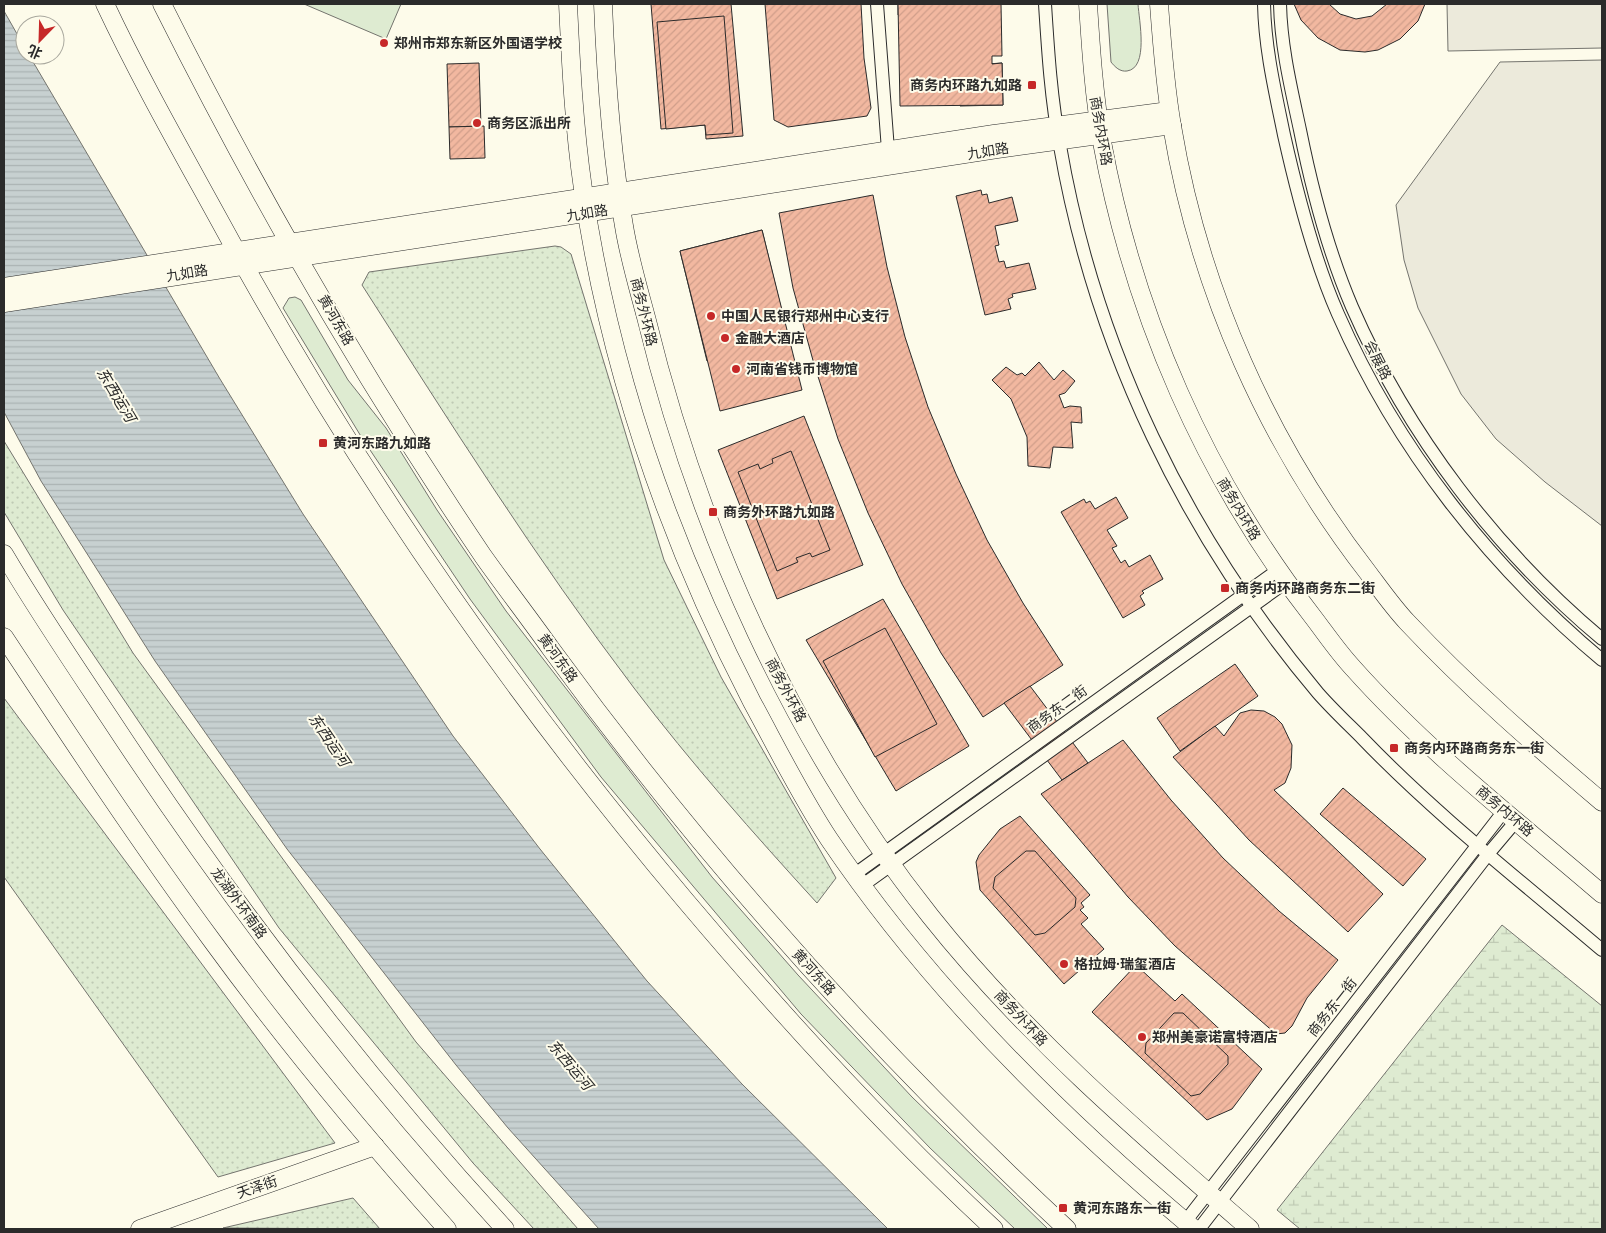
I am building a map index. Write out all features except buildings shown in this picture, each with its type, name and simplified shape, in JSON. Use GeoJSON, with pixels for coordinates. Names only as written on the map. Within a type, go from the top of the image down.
{"type":"FeatureCollection","features":[{"type":"Feature","properties":{"kind":"street"},"geometry":{"type":"LineString","coordinates":[[105,4],[151,97],[305,370],[445,589],[554,737],[641,848],[779,1008],[911,1149],[994,1229]]}},
{"type":"Feature","properties":{"kind":"street","name":"黄河东路"},"geometry":{"type":"LineString","coordinates":[[162,4],[196,73],[375,387],[484,557],[594,707],[669,802],[753,903],[867,1030],[947,1114],[1067,1229]]}},
{"type":"Feature","properties":{"kind":"street"},"geometry":{"type":"LineString","coordinates":[[568,4],[571,72],[586,205],[601,284],[629,399],[687,566],[735,668],[808,804],[859,879],[911,947],[973,1018],[1057,1107],[1193,1227]]}},
{"type":"Feature","properties":{"kind":"street","name":"商务外环路"},"geometry":{"type":"LineString","coordinates":[[604,4],[606,69],[620,200],[663,389],[720,553],[748,615],[815,744],[839,788],[887,859],[932,919],[1018,1016],[1091,1088],[1250,1229]]}},
{"type":"Feature","properties":{"kind":"street"},"geometry":{"type":"LineString","coordinates":[[877,4],[888,150]]}},
{"type":"Feature","properties":{"kind":"street"},"geometry":{"type":"LineString","coordinates":[[1045,4],[1051,88],[1058,133],[1076,222],[1088,266],[1126,379],[1168,470],[1195,520],[1243,595],[1319,694],[1404,782],[1602,950]]}},
{"type":"Feature","properties":{"kind":"street","name":"商务内环路"},"geometry":{"type":"LineString","coordinates":[[1088,4],[1093,84],[1100,127],[1109,176],[1129,255],[1166,363],[1210,459],[1247,522],[1282,576],[1352,667],[1434,750],[1602,894]]}},
{"type":"Feature","properties":{"kind":"street"},"geometry":{"type":"LineString","coordinates":[[1159,4],[1164,76],[1170,118],[1186,195],[1219,304],[1248,376],[1269,419],[1316,500],[1347,546],[1405,620],[1484,700],[1602,802]]}},
{"type":"Feature","properties":{"kind":"street","name":"会展路"},"geometry":{"type":"LineString","coordinates":[[1264,4],[1270,70],[1304,216],[1338,314],[1374,384],[1413,451],[1476,537],[1520,585],[1602,660]]}},
{"type":"Feature","properties":{"kind":"street","name":"会展路"},"geometry":{"type":"LineString","coordinates":[[1280,4],[1286,67],[1308,166],[1342,281],[1357,316],[1402,402],[1452,478],[1489,527],[1525,567],[1602,639]]}},
{"type":"Feature","properties":{"kind":"street","name":"九如路"},"geometry":{"type":"LineString","coordinates":[[4,287],[180,266],[1058,133],[1170,118]]}},
{"type":"Feature","properties":{"kind":"street","name":"九如路"},"geometry":{"type":"LineString","coordinates":[[620,200],[888,150],[1058,133]]}},
{"type":"Feature","properties":{"kind":"street","name":"九如路"},"geometry":{"type":"LineString","coordinates":[[4,303],[180,266]]}},
{"type":"Feature","properties":{"kind":"street","name":"龙湖外环南路"},"geometry":{"type":"LineString","coordinates":[[4,554],[32,601],[144,770],[248,918],[354,1054],[505,1229]]}},
{"type":"Feature","properties":{"kind":"street","name":"商务东二街"},"geometry":{"type":"LineString","coordinates":[[887,859],[1243,595],[1282,576]]}},
{"type":"Feature","properties":{"kind":"street","name":"商务东二街"},"geometry":{"type":"LineString","coordinates":[[859,879],[1251,606],[1282,576]]}},
{"type":"Feature","properties":{"kind":"street"},"geometry":{"type":"LineString","coordinates":[[4,637],[114,803],[214,943],[320,1081],[447,1229]]}},
{"type":"Feature","properties":{"kind":"street","name":"商务东一街"},"geometry":{"type":"LineString","coordinates":[[1193,1227],[1478,844],[1510,816]]}},
{"type":"Feature","properties":{"kind":"street","name":"商务东一街"},"geometry":{"type":"LineString","coordinates":[[1214,1198],[1488,854],[1510,816]]}},
{"type":"Feature","properties":{"kind":"street","name":"天泽街"},"geometry":{"type":"LineString","coordinates":[[140,1229],[375,1146]]}},
{"type":"Feature","properties":{"kind":"green space"},"geometry":{"type":"Polygon","coordinates":[[[304,4],[401,4],[386,39],[304,4]]]}},
{"type":"Feature","properties":{"kind":"green space"},"geometry":{"type":"Polygon","coordinates":[[[1107,4],[1138,4],[1141,31],[1140,53],[1134,68],[1127,71],[1120,70],[1111,62],[1107,4]]]}},
{"type":"Feature","properties":{"kind":"green space"},"geometry":{"type":"Polygon","coordinates":[[[555,246],[561,247],[571,254],[664,560],[721,677],[836,878],[817,903],[700,771],[634,688],[528,540],[362,285],[369,272],[555,246]]]}},
{"type":"Feature","properties":{"kind":"green space"},"geometry":{"type":"Polygon","coordinates":[[[295,297],[301,300],[348,380],[386,428],[437,510],[506,611],[712,877],[798,975],[912,1097],[1048,1229],[1015,1229],[930,1148],[801,1014],[601,777],[470,599],[362,438],[283,308],[289,298],[295,297]]]}},
{"type":"Feature","properties":{"kind":"green space"},"geometry":{"type":"Polygon","coordinates":[[[4,441],[133,653],[416,1042],[578,1229],[534,1229],[473,1163],[279,928],[63,610],[4,512],[4,441]]]}},
{"type":"Feature","properties":{"kind":"green space"},"geometry":{"type":"Polygon","coordinates":[[[4,698],[335,1143],[218,1177],[4,877],[4,698]]]}},
{"type":"Feature","properties":{"kind":"green space"},"geometry":{"type":"Polygon","coordinates":[[[1502,925],[1602,1006],[1602,1229],[1300,1229],[1277,1210],[1502,925]]]}},
{"type":"Feature","properties":{"kind":"green space"},"geometry":{"type":"Polygon","coordinates":[[[353,1198],[380,1229],[223,1228],[353,1198]]]}},
{"type":"Feature","properties":{"kind":"shaded area"},"geometry":{"type":"Polygon","coordinates":[[[1447,4],[1602,4],[1602,48],[1448,51],[1447,4]]]}},
{"type":"Feature","properties":{"kind":"shaded area"},"geometry":{"type":"Polygon","coordinates":[[[1602,60],[1602,526],[1545,482],[1496,439],[1461,394],[1418,308],[1404,260],[1396,205],[1500,62],[1602,60]]]}},
{"type":"Feature","properties":{"kind":"water","name":"东西运河"},"geometry":{"type":"Polygon","coordinates":[[[4,11],[15,30],[15,65],[35,65],[220,379],[303,514],[453,736],[540,849],[647,981],[742,1084],[888,1229],[599,1229],[508,1128],[456,1065],[287,849],[155,661],[41,481],[4,412],[4,11]]]}},
{"type":"Feature","properties":{"kind":"place","name":"郑州市郑东新区外国语学校"},"geometry":{"type":"Point","coordinates":[384,43]}},
{"type":"Feature","properties":{"kind":"place","name":"商务内环路九如路"},"geometry":{"type":"Point","coordinates":[1032,85]}},
{"type":"Feature","properties":{"kind":"place","name":"商务区派出所"},"geometry":{"type":"Point","coordinates":[477,123]}},
{"type":"Feature","properties":{"kind":"place","name":"中国人民银行郑州中心支行"},"geometry":{"type":"Point","coordinates":[711,316]}},
{"type":"Feature","properties":{"kind":"place","name":"金融大酒店"},"geometry":{"type":"Point","coordinates":[725,338]}},
{"type":"Feature","properties":{"kind":"place","name":"河南省钱币博物馆"},"geometry":{"type":"Point","coordinates":[736,369]}},
{"type":"Feature","properties":{"kind":"place","name":"黄河东路九如路"},"geometry":{"type":"Point","coordinates":[323,443]}},
{"type":"Feature","properties":{"kind":"place","name":"商务外环路九如路"},"geometry":{"type":"Point","coordinates":[713,512]}},
{"type":"Feature","properties":{"kind":"place","name":"商务内环路商务东二街"},"geometry":{"type":"Point","coordinates":[1225,588]}},
{"type":"Feature","properties":{"kind":"place","name":"商务内环路商务东一街"},"geometry":{"type":"Point","coordinates":[1394,748]}},
{"type":"Feature","properties":{"kind":"place","name":"格拉姆·瑞玺酒店"},"geometry":{"type":"Point","coordinates":[1064,964]}},
{"type":"Feature","properties":{"kind":"place","name":"郑州美豪诺富特酒店"},"geometry":{"type":"Point","coordinates":[1142,1037]}},
{"type":"Feature","properties":{"kind":"place","name":"黄河东路东一街"},"geometry":{"type":"Point","coordinates":[1063,1208]}}]}
